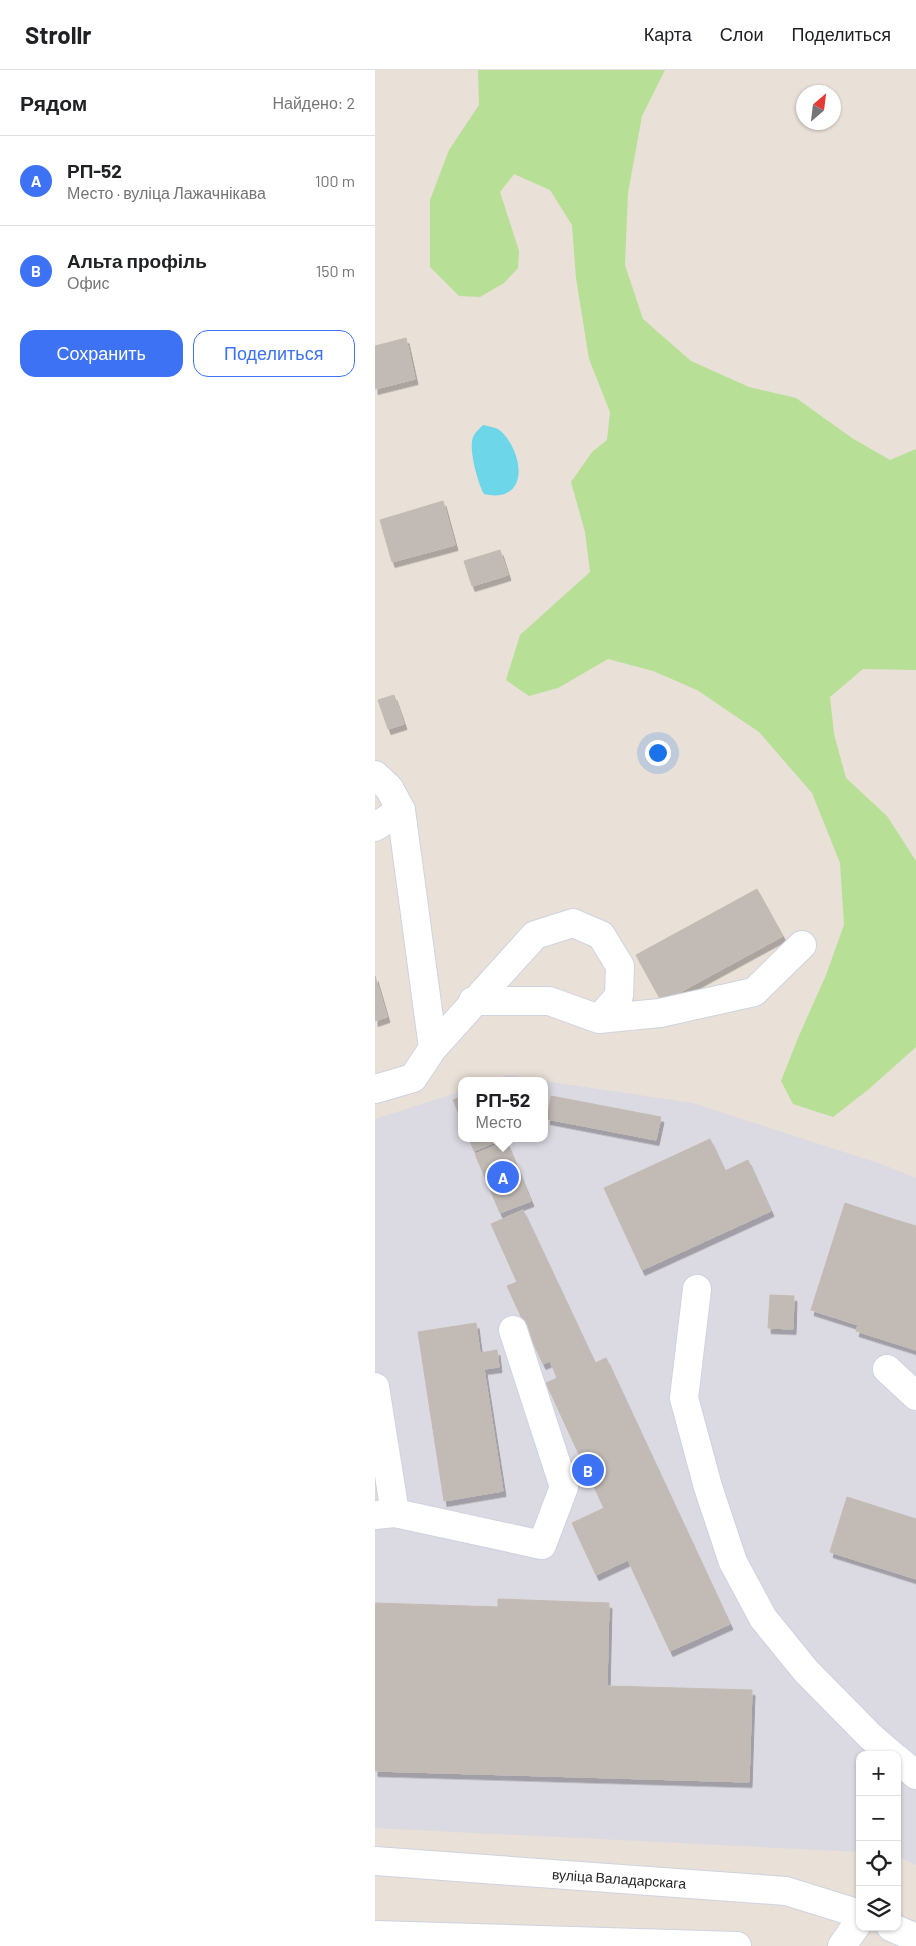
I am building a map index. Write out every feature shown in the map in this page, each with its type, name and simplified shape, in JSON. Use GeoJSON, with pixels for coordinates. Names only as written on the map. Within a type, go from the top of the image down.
{"type":"FeatureCollection","features":[{"type":"Feature","properties":{"kind":"street"},"geometry":{"type":"LineString","coordinates":[[375,775],[389,788],[401,810],[433,1048]]}},
{"type":"Feature","properties":{"kind":"street"},"geometry":{"type":"LineString","coordinates":[[375,827],[401,810]]}},
{"type":"Feature","properties":{"kind":"street"},"geometry":{"type":"LineString","coordinates":[[375,1089],[413,1078],[433,1048],[473,1001],[535,935],[573,923],[601,935],[620,966],[619,996],[599,1019]]}},
{"type":"Feature","properties":{"kind":"street"},"geometry":{"type":"LineString","coordinates":[[473,1001],[549,1001],[599,1019],[660,1013],[754,992],[802,945]]}},
{"type":"Feature","properties":{"kind":"street"},"geometry":{"type":"LineString","coordinates":[[697,1289],[684,1398],[708,1487],[733,1562],[763,1618],[799,1663],[870,1736],[887,1751]]}},
{"type":"Feature","properties":{"kind":"street"},"geometry":{"type":"LineString","coordinates":[[375,1387],[385,1514],[542,1545],[564,1487],[513,1330]]}},
{"type":"Feature","properties":{"kind":"street"},"geometry":{"type":"LineString","coordinates":[[887,1368],[916,1396]]}},
{"type":"Feature","properties":{"kind":"street"},"geometry":{"type":"LineString","coordinates":[[901,1762],[916,1775]]}},
{"type":"Feature","properties":{"kind":"street","name":"вуліца Валадарскага"},"geometry":{"type":"LineString","coordinates":[[375,1861],[786,1891],[856,1913]]}},
{"type":"Feature","properties":{"kind":"street"},"geometry":{"type":"LineString","coordinates":[[843,1946],[856,1926]]}},
{"type":"Feature","properties":{"kind":"street"},"geometry":{"type":"LineString","coordinates":[[900,1931],[916,1938]]}},
{"type":"Feature","properties":{"kind":"street"},"geometry":{"type":"LineString","coordinates":[[375,1935],[737,1946]]}},
{"type":"Feature","properties":{"kind":"shaded area"},"geometry":{"type":"Polygon","coordinates":[[[508,1075],[520,1077],[502,1077],[508,1075]]]}},
{"type":"Feature","properties":{"kind":"shaded area"},"geometry":{"type":"Polygon","coordinates":[[[548,1082],[693,1103],[881,1164],[916,1178],[916,1865],[901,1858],[901,1751],[856,1751],[856,1852],[375,1828],[375,1119],[458,1092],[458,1142],[548,1142],[548,1082]]]}},
{"type":"Feature","properties":{"kind":"green space"},"geometry":{"type":"Polygon","coordinates":[[[478,70],[665,70],[642,116],[628,193],[625,265],[643,319],[691,361],[749,387],[796,398],[852,438],[890,460],[916,449],[916,670],[863,669],[830,697],[834,734],[846,778],[887,816],[916,861],[916,1047],[869,1089],[833,1117],[793,1104],[781,1081],[826,975],[844,925],[840,863],[812,793],[759,732],[697,690],[653,671],[608,659],[558,688],[529,696],[506,680],[520,635],[590,572],[585,532],[571,482],[592,452],[607,440],[610,412],[589,359],[576,278],[572,225],[550,190],[514,174],[500,192],[519,251],[518,268],[504,283],[480,297],[459,296],[430,267],[430,200],[449,150],[479,105],[478,70]]]}},
{"type":"Feature","properties":{"kind":"water"},"geometry":{"type":"Polygon","coordinates":[[[483,425],[498,429],[505,435],[511,444],[518,465],[516,484],[510,491],[500,495],[484,494],[475,468],[472,441],[483,425]]]}},
{"type":"Feature","properties":{"kind":"building"},"geometry":{"type":"Polygon","coordinates":[[[406,338],[415,379],[375,389],[375,346],[406,338]]]}},
{"type":"Feature","properties":{"kind":"building"},"geometry":{"type":"Polygon","coordinates":[[[443,501],[455,545],[392,562],[380,520],[443,501]]]}},
{"type":"Feature","properties":{"kind":"building"},"geometry":{"type":"Polygon","coordinates":[[[500,550],[508,575],[472,586],[464,561],[500,550]]]}},
{"type":"Feature","properties":{"kind":"building"},"geometry":{"type":"Polygon","coordinates":[[[394,695],[404,724],[388,729],[378,700],[394,695]]]}},
{"type":"Feature","properties":{"kind":"building"},"geometry":{"type":"Polygon","coordinates":[[[757,889],[783,936],[662,1002],[636,955],[757,889]]]}},
{"type":"Feature","properties":{"kind":"building"},"geometry":{"type":"Polygon","coordinates":[[[375,976],[387,1017],[375,1021],[375,976]]]}},
{"type":"Feature","properties":{"kind":"building"},"geometry":{"type":"Polygon","coordinates":[[[551,1096],[661,1117],[656,1140],[548,1119],[551,1096]]]}},
{"type":"Feature","properties":{"kind":"building"},"geometry":{"type":"Polygon","coordinates":[[[458,1098],[458,1112],[453,1100],[458,1098]]]}},
{"type":"Feature","properties":{"kind":"building"},"geometry":{"type":"Polygon","coordinates":[[[710,1139],[725,1171],[748,1160],[771,1211],[642,1270],[604,1188],[710,1139]]]}},
{"type":"Feature","properties":{"kind":"building"},"geometry":{"type":"Polygon","coordinates":[[[471,1142],[495,1142],[474,1151],[471,1142]]]}},
{"type":"Feature","properties":{"kind":"building"},"geometry":{"type":"Polygon","coordinates":[[[506,1142],[531,1201],[500,1213],[475,1154],[506,1142]]]}},
{"type":"Feature","properties":{"kind":"building"},"geometry":{"type":"Polygon","coordinates":[[[845,1203],[893,1219],[858,1325],[811,1310],[845,1203]]]}},
{"type":"Feature","properties":{"kind":"building"},"geometry":{"type":"Polygon","coordinates":[[[523,1210],[595,1363],[606,1358],[730,1624],[670,1651],[546,1383],[557,1378],[550,1361],[543,1364],[507,1286],[517,1282],[491,1224],[523,1210]]]}},
{"type":"Feature","properties":{"kind":"building"},"geometry":{"type":"Polygon","coordinates":[[[893,1219],[916,1226],[916,1350],[856,1331],[893,1219]]]}},
{"type":"Feature","properties":{"kind":"building"},"geometry":{"type":"Polygon","coordinates":[[[770,1295],[794,1296],[793,1329],[768,1328],[770,1295]]]}},
{"type":"Feature","properties":{"kind":"building"},"geometry":{"type":"Polygon","coordinates":[[[476,1323],[480,1353],[497,1350],[499,1367],[484,1369],[503,1491],[444,1501],[418,1332],[476,1323]]]}},
{"type":"Feature","properties":{"kind":"building"},"geometry":{"type":"Polygon","coordinates":[[[847,1497],[916,1519],[916,1579],[830,1552],[847,1497]]]}},
{"type":"Feature","properties":{"kind":"building"},"geometry":{"type":"Polygon","coordinates":[[[604,1508],[628,1560],[596,1575],[572,1523],[604,1508]]]}},
{"type":"Feature","properties":{"kind":"building"},"geometry":{"type":"Polygon","coordinates":[[[498,1599],[609,1603],[607,1686],[752,1690],[749,1782],[375,1771],[375,1603],[498,1607],[498,1599]]]}},
{"type":"Feature","properties":{"kind":"place","name":"РП-52"},"geometry":{"type":"Point","coordinates":[503,1177]}},
{"type":"Feature","properties":{"kind":"place","name":"Альта профіль"},"geometry":{"type":"Point","coordinates":[588,1470]}}]}
